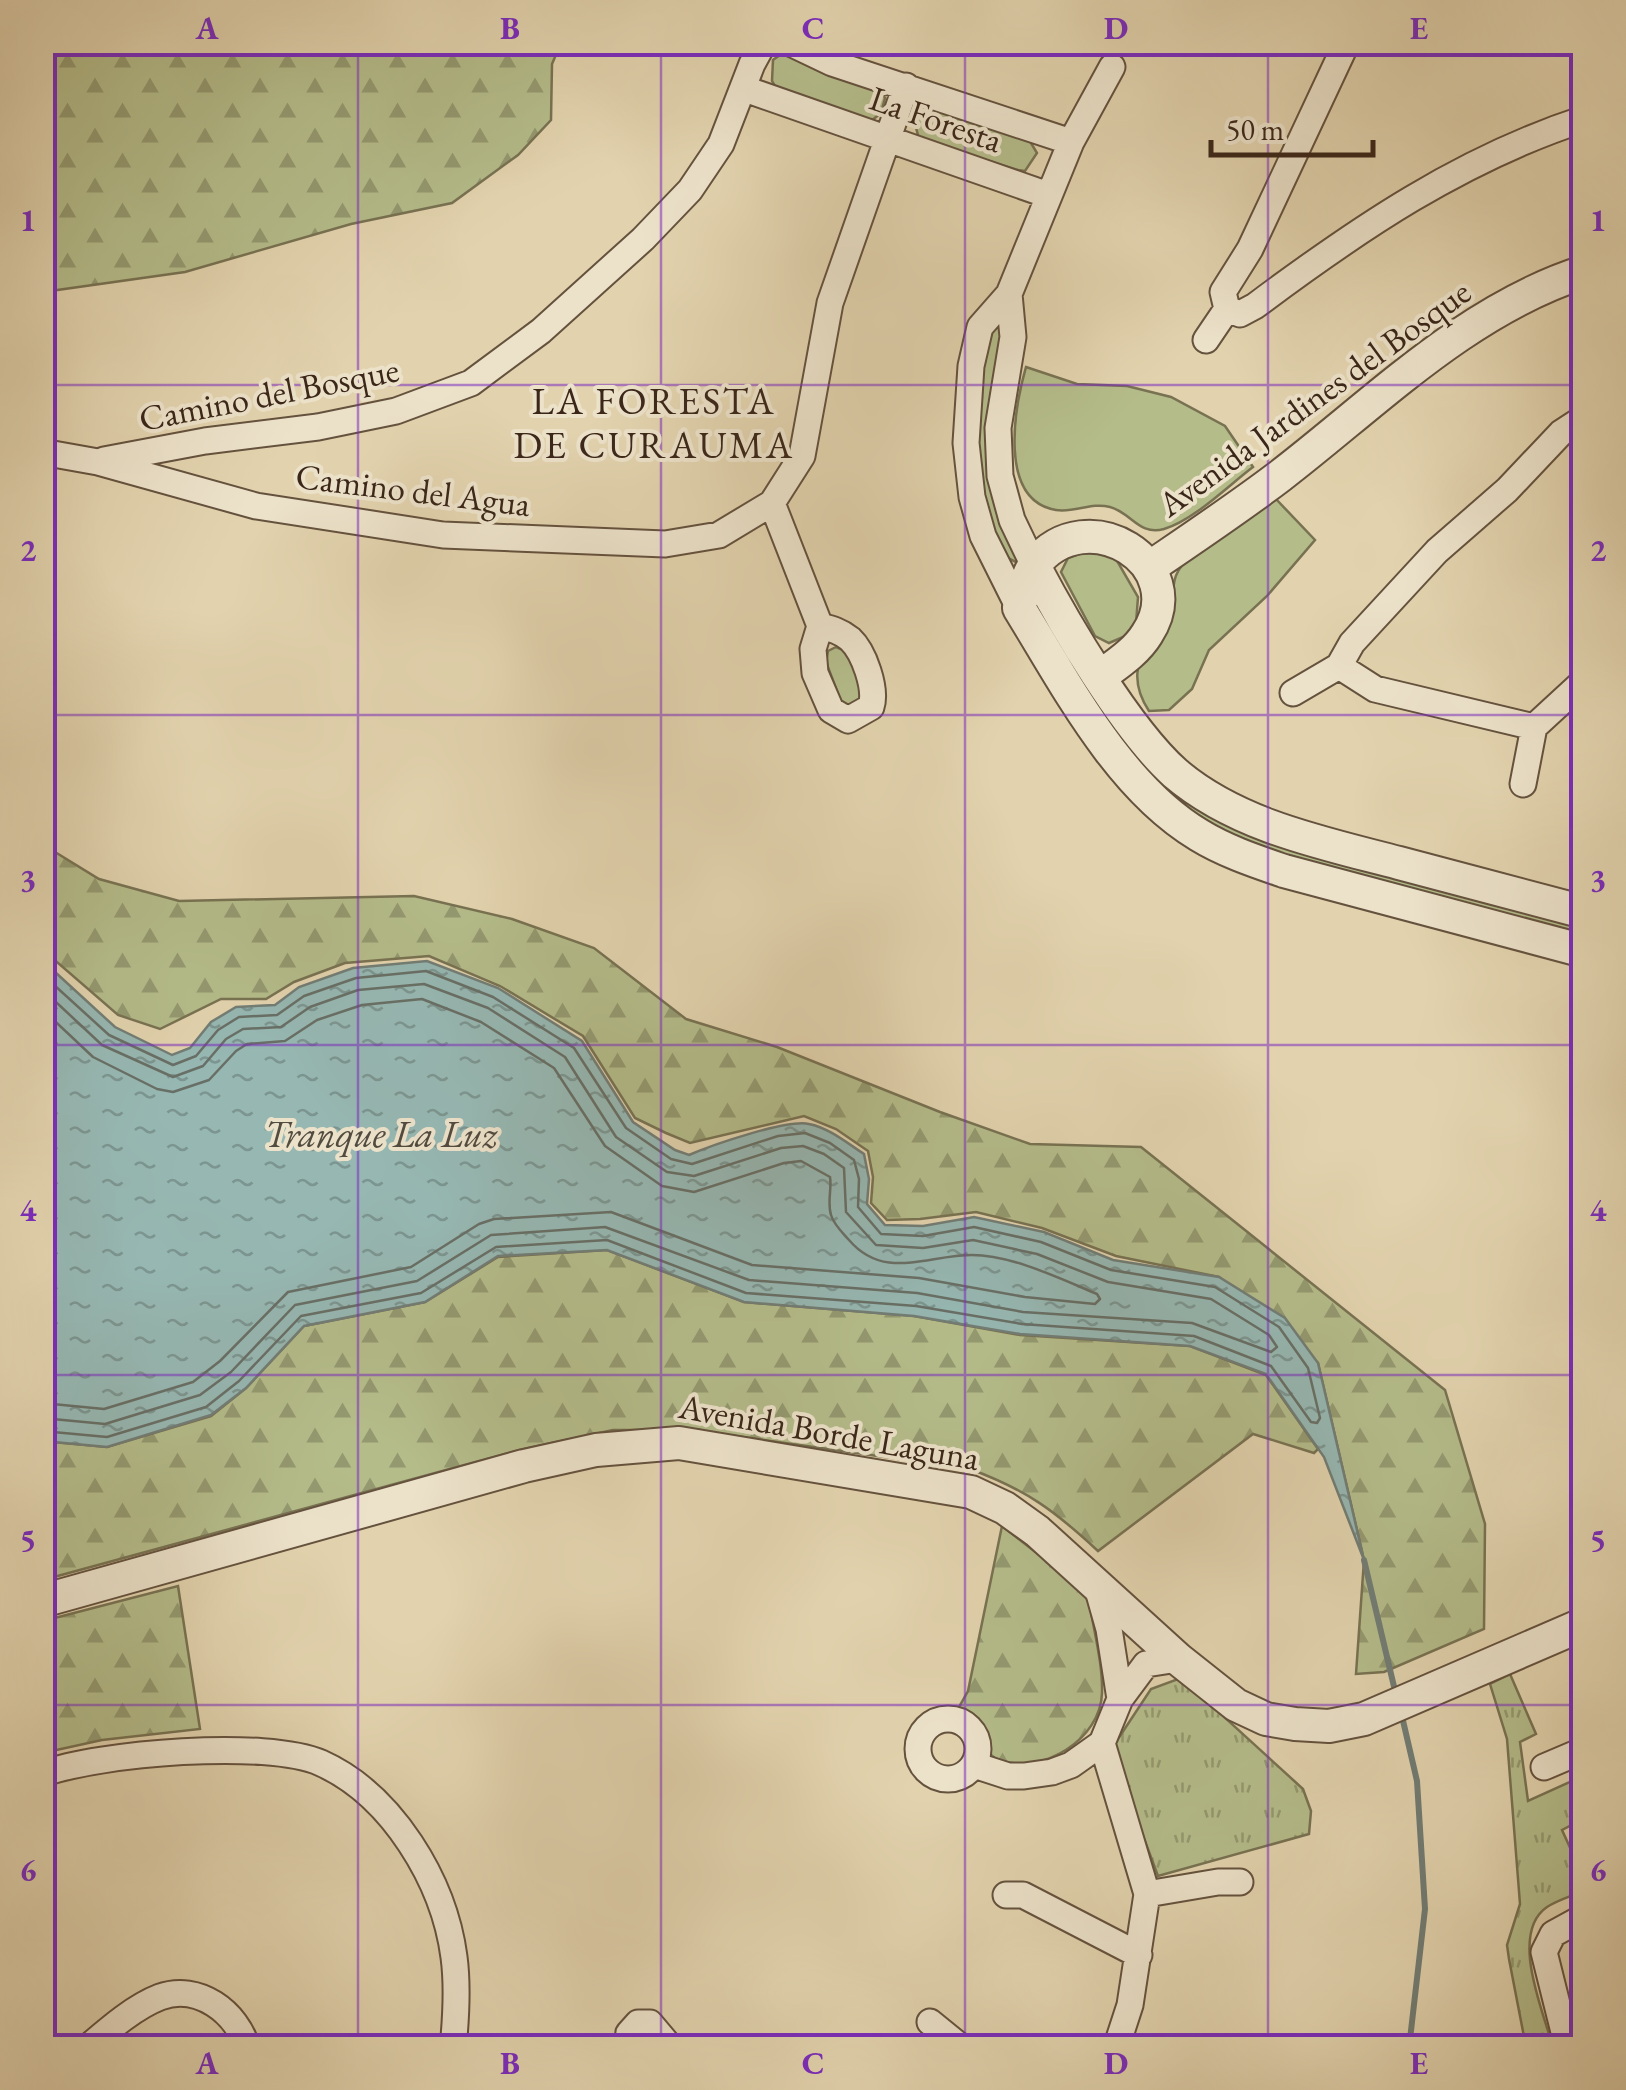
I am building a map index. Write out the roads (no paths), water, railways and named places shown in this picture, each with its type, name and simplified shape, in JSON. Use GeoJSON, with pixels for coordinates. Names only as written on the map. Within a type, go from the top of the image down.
{"type":"FeatureCollection","features":[{"type":"Feature","properties":{"kind":"street","name":"Camino del Bosque"},"geometry":{"type":"LineString","coordinates":[[98,462],[396,411],[471,383],[541,331],[644,238],[690,190],[721,144],[764,42]]}},
{"type":"Feature","properties":{"kind":"street","name":"La Foresta"},"geometry":{"type":"LineString","coordinates":[[788,42],[832,63],[1071,142]]}},
{"type":"Feature","properties":{"kind":"street"},"geometry":{"type":"LineString","coordinates":[[1206,340],[1227,308],[1224,292],[1250,249],[1348,42]]}},
{"type":"Feature","properties":{"kind":"street"},"geometry":{"type":"LineString","coordinates":[[1112,67],[1071,142],[1009,294],[980,327],[971,366],[966,442],[972,498],[982,536],[1019,608],[1073,696],[1137,784],[1167,813],[1199,835],[1284,871],[1584,950]]}},
{"type":"Feature","properties":{"kind":"street","name":"Camino del Agua"},"geometry":{"type":"LineString","coordinates":[[42,452],[98,462],[256,506],[443,535],[568,542],[692,542],[718,536],[772,503],[802,456],[830,304],[906,86]]}},
{"type":"Feature","properties":{"kind":"street","name":"La Foresta"},"geometry":{"type":"LineString","coordinates":[[745,89],[1048,195]]}},
{"type":"Feature","properties":{"kind":"street"},"geometry":{"type":"LineString","coordinates":[[1227,308],[1240,314],[1440,179],[1527,138],[1584,119]]}},
{"type":"Feature","properties":{"kind":"street"},"geometry":{"type":"LineString","coordinates":[[1250,249],[1251,268],[1264,283],[1282,286]]}},
{"type":"Feature","properties":{"kind":"street","name":"Avenida Jardines del Bosque"},"geometry":{"type":"LineString","coordinates":[[1149,568],[1281,475],[1391,384],[1499,310],[1584,272]]}},
{"type":"Feature","properties":{"kind":"street"},"geometry":{"type":"LineString","coordinates":[[1009,294],[1012,337],[998,428],[1000,476],[1012,520],[1034,566],[1100,676],[1174,772],[1212,800],[1305,838],[1584,912]]}},
{"type":"Feature","properties":{"kind":"street"},"geometry":{"type":"LineString","coordinates":[[1294,693],[1339,666],[1352,643],[1438,551],[1507,490],[1561,432],[1584,418]]}},
{"type":"Feature","properties":{"kind":"street"},"geometry":{"type":"LineString","coordinates":[[772,503],[820,626]]}},
{"type":"Feature","properties":{"kind":"street","name":"Avenida Jardines del Bosque"},"geometry":{"type":"LineString","coordinates":[[1034,566],[1052,550],[1073,539],[1093,535],[1114,539],[1132,549],[1149,568],[1157,588],[1157,612],[1152,624],[1128,656],[1100,676]]}},
{"type":"Feature","properties":{"kind":"street"},"geometry":{"type":"LineString","coordinates":[[1019,608],[1034,566]]}},
{"type":"Feature","properties":{"kind":"street"},"geometry":{"type":"LineString","coordinates":[[1339,666],[1375,689],[1534,728]]}},
{"type":"Feature","properties":{"kind":"street"},"geometry":{"type":"LineString","coordinates":[[1523,784],[1534,728],[1584,682]]}},
{"type":"Feature","properties":{"kind":"street","name":"Avenida Borde Laguna"},"geometry":{"type":"LineString","coordinates":[[42,1601],[524,1466],[596,1450],[679,1443],[971,1492],[1022,1518],[1096,1583],[1162,1662],[1266,1719],[1312,1726],[1364,1719],[1584,1624]]}},
{"type":"Feature","properties":{"kind":"street"},"geometry":{"type":"LineString","coordinates":[[974,1764],[1008,1776],[1042,1774],[1071,1765],[1102,1742],[1120,1698],[1127,1623]]}},
{"type":"Feature","properties":{"kind":"street"},"geometry":{"type":"LineString","coordinates":[[1120,1698],[1162,1662]]}},
{"type":"Feature","properties":{"kind":"street"},"geometry":{"type":"LineString","coordinates":[[1102,1742],[1147,1894],[1130,2005],[1116,2048]]}},
{"type":"Feature","properties":{"kind":"street"},"geometry":{"type":"LineString","coordinates":[[1544,1766],[1584,1750]]}},
{"type":"Feature","properties":{"kind":"street"},"geometry":{"type":"LineString","coordinates":[[42,1774],[96,1760],[144,1754],[229,1752],[318,1762],[344,1776],[384,1810],[431,1882],[454,1956],[457,2014],[452,2048]]}},
{"type":"Feature","properties":{"kind":"street"},"geometry":{"type":"LineString","coordinates":[[1147,1894],[1240,1882]]}},
{"type":"Feature","properties":{"kind":"street"},"geometry":{"type":"LineString","coordinates":[[1006,1895],[1022,1896],[1139,1955]]}},
{"type":"Feature","properties":{"kind":"street"},"geometry":{"type":"LineString","coordinates":[[1568,2048],[1544,1952],[1554,1934],[1584,1917]]}},
{"type":"Feature","properties":{"kind":"street"},"geometry":{"type":"LineString","coordinates":[[87,2048],[109,2029],[159,1998],[186,1994],[223,2009],[240,2030],[247,2048]]}},
{"type":"Feature","properties":{"kind":"street"},"geometry":{"type":"LineString","coordinates":[[930,2022],[962,2048]]}},
{"type":"Feature","properties":{"kind":"street"},"geometry":{"type":"LineString","coordinates":[[636,2048],[629,2033],[638,2023],[650,2023],[671,2048]]}},
{"type":"Feature","properties":{"kind":"water","name":"Tranque La Luz"},"geometry":{"type":"Polygon","coordinates":[[[43,961],[115,1027],[172,1055],[190,1048],[211,1022],[236,1007],[275,1005],[299,987],[353,968],[427,961],[498,988],[582,1041],[633,1122],[675,1150],[689,1155],[767,1129],[809,1124],[831,1132],[864,1154],[869,1179],[867,1204],[885,1225],[923,1226],[974,1217],[1044,1232],[1113,1260],[1219,1277],[1285,1318],[1318,1363],[1364,1560],[1324,1457],[1266,1374],[1190,1346],[1020,1334],[914,1316],[744,1302],[607,1250],[498,1256],[425,1302],[304,1326],[246,1388],[211,1415],[107,1447],[43,1441],[43,961]]]}},
{"type":"Feature","properties":{"kind":"waterway"},"geometry":{"type":"LineString","coordinates":[[1364,1560],[1396,1695]]}},
{"type":"Feature","properties":{"kind":"waterway"},"geometry":{"type":"LineString","coordinates":[[1401,1712],[1417,1781],[1425,1909],[1409,2048]]}},
{"type":"Feature","properties":{"kind":"district","name":"LA FORESTA DE CURAUMA"},"geometry":{"type":"Point","coordinates":[654,423]}}]}
